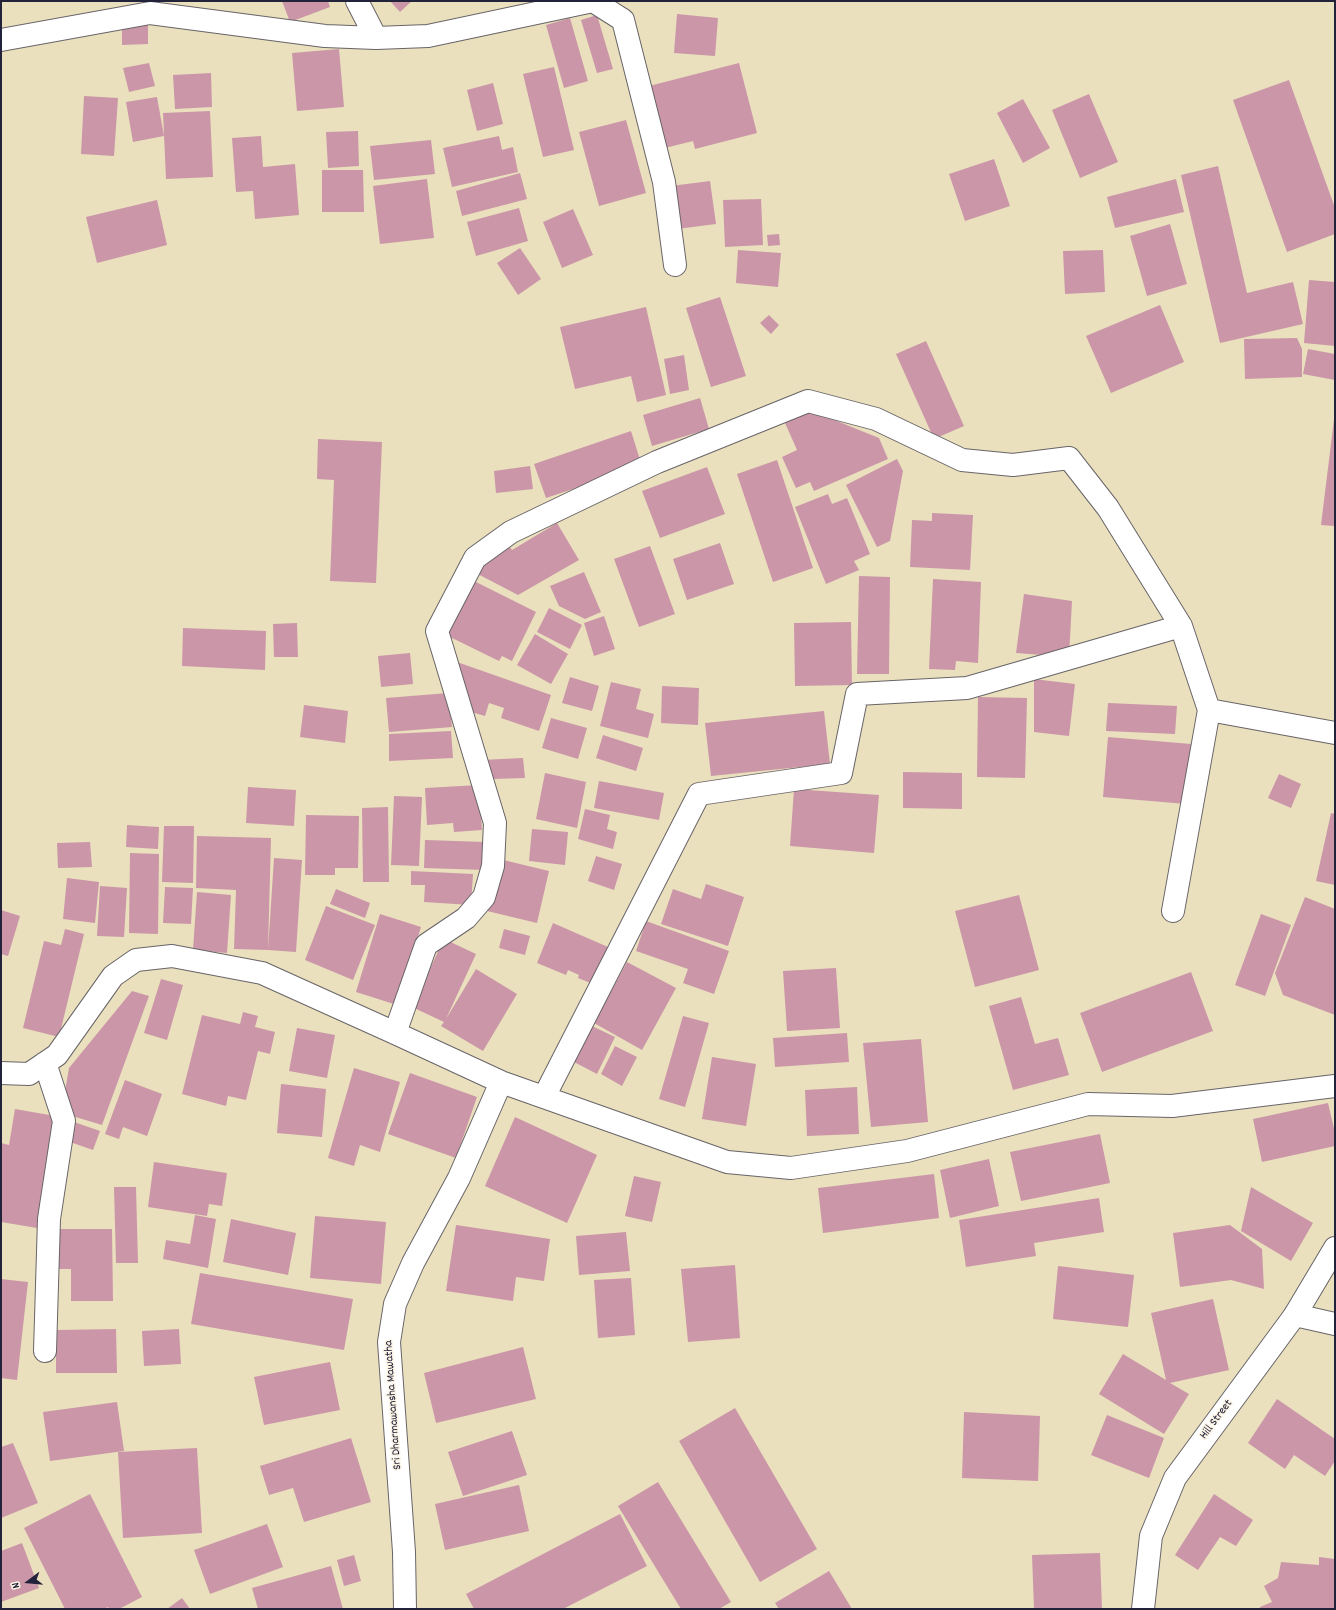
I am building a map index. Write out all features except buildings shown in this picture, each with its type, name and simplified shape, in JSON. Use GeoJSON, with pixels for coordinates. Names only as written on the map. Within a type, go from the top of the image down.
{"type":"FeatureCollection","features":[{"type":"Feature","properties":{"kind":"street"},"geometry":{"type":"LineString","coordinates":[[357,1],[376,38]]}},
{"type":"Feature","properties":{"kind":"street"},"geometry":{"type":"LineString","coordinates":[[1,40],[150,13],[325,36],[376,38],[428,36],[593,1],[623,20],[664,182],[675,265]]}},
{"type":"Feature","properties":{"kind":"street"},"geometry":{"type":"LineString","coordinates":[[396,1033],[426,945],[466,918],[484,896],[493,866],[495,823],[437,631],[475,558],[511,532],[658,462],[808,401],[876,419],[962,460],[1014,465],[1069,458],[1108,508],[1181,626],[1209,710],[1173,911]]}},
{"type":"Feature","properties":{"kind":"street"},"geometry":{"type":"LineString","coordinates":[[544,1097],[699,794],[841,773],[857,694],[967,688],[1181,626]]}},
{"type":"Feature","properties":{"kind":"street"},"geometry":{"type":"LineString","coordinates":[[1209,710],[1335,733]]}},
{"type":"Feature","properties":{"kind":"street"},"geometry":{"type":"LineString","coordinates":[[1,1073],[29,1074],[57,1055],[112,976],[136,960],[172,956],[262,973],[501,1082],[727,1162],[791,1168],[908,1151],[1088,1104],[1172,1106],[1335,1086]]}},
{"type":"Feature","properties":{"kind":"street"},"geometry":{"type":"LineString","coordinates":[[45,1063],[64,1121],[49,1219],[45,1351]]}},
{"type":"Feature","properties":{"kind":"street","name":"Sri Dharmawansha Mawatha"},"geometry":{"type":"LineString","coordinates":[[405,1609],[404,1552],[389,1342],[394,1304],[413,1263],[459,1178],[501,1082]]}},
{"type":"Feature","properties":{"kind":"street","name":"Hill Street"},"geometry":{"type":"LineString","coordinates":[[1143,1609],[1152,1536],[1176,1478],[1201,1441],[1295,1315],[1335,1248]]}},
{"type":"Feature","properties":{"kind":"street"},"geometry":{"type":"LineString","coordinates":[[1295,1315],[1335,1324]]}}]}
